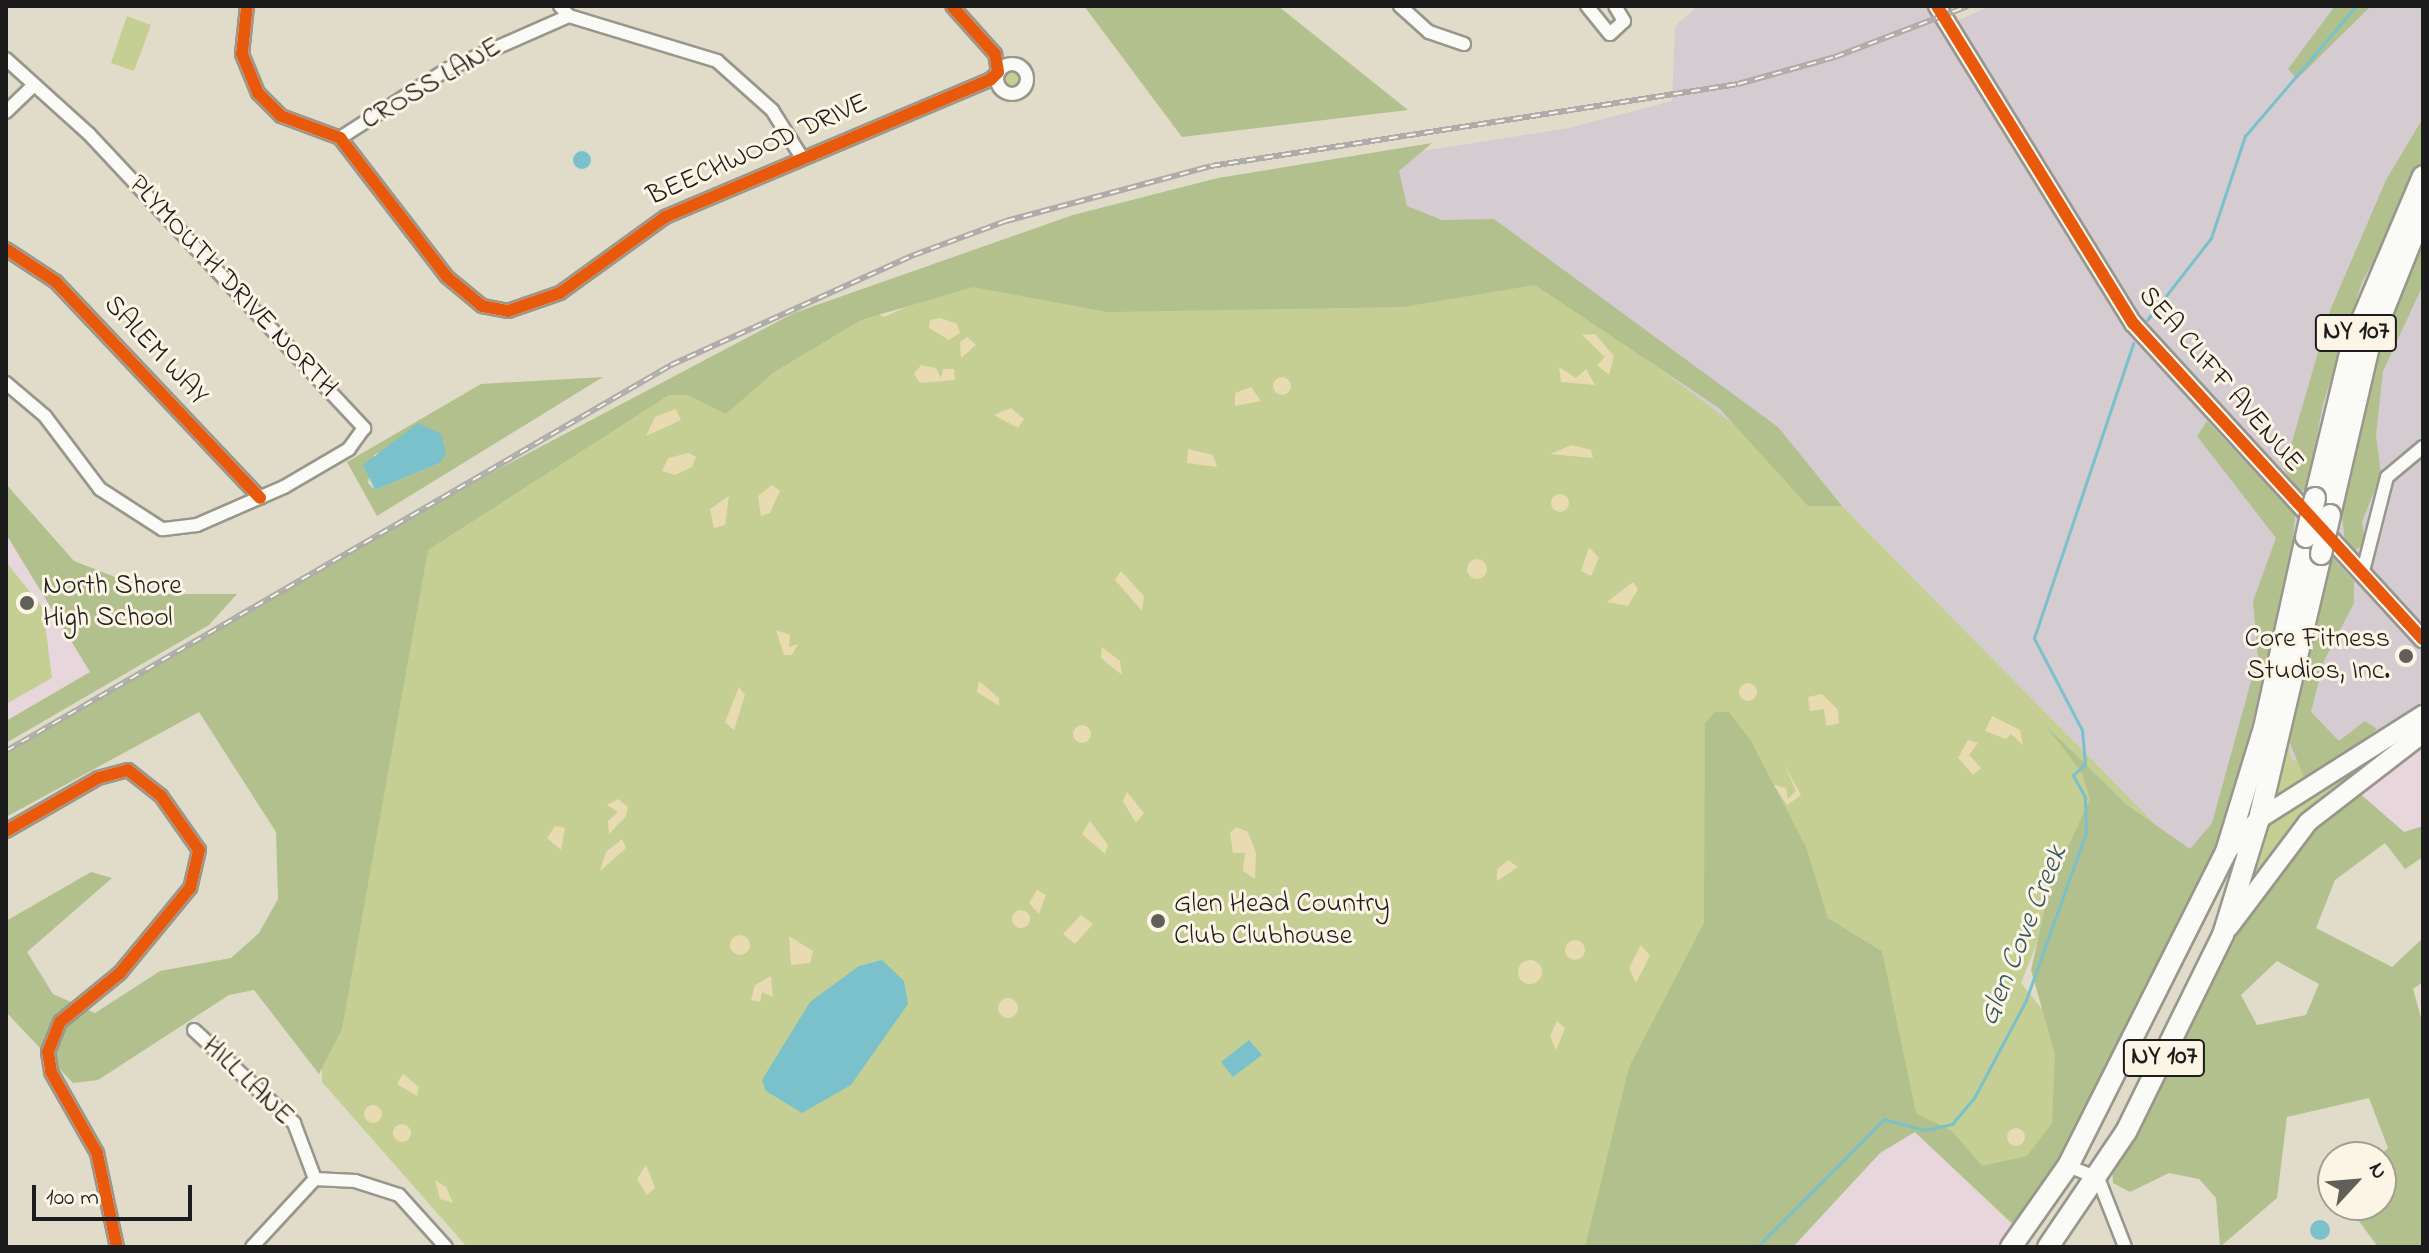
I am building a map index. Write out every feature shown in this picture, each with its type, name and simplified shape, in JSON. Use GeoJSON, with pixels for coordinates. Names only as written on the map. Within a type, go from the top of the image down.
{"type":"FeatureCollection","features":[{"type":"Feature","properties":{"kind":"main road","name":"NY 107"},"geometry":{"type":"LineString","coordinates":[[2011,1247],[2068,1166],[2226,852],[2264,728],[2315,498],[2372,284],[2423,176]]}},
{"type":"Feature","properties":{"kind":"main road","name":"NY 107"},"geometry":{"type":"LineString","coordinates":[[2048,1247],[2098,1178],[2159,1068],[2223,935],[2259,819],[2369,346],[2423,212]]}},
{"type":"Feature","properties":{"kind":"main road"},"geometry":{"type":"LineString","coordinates":[[2226,852],[2259,819],[2423,715]]}},
{"type":"Feature","properties":{"kind":"main road"},"geometry":{"type":"LineString","coordinates":[[2407,744],[2423,724]]}},
{"type":"Feature","properties":{"kind":"main road"},"geometry":{"type":"LineString","coordinates":[[2223,935],[2308,822],[2423,733]]}},
{"type":"Feature","properties":{"kind":"main road"},"geometry":{"type":"LineString","coordinates":[[2159,1068],[2200,960],[2187,934]]}},
{"type":"Feature","properties":{"kind":"street"},"geometry":{"type":"LineString","coordinates":[[247,6],[242,54],[258,93],[281,116],[340,138]]}},
{"type":"Feature","properties":{"kind":"street","name":"BEECHWOOD DRIVE"},"geometry":{"type":"LineString","coordinates":[[340,138],[447,277],[482,306],[508,311],[560,293],[665,217],[754,184],[801,156],[998,72],[995,54],[952,6]]}},
{"type":"Feature","properties":{"kind":"street"},"geometry":{"type":"LineString","coordinates":[[1400,6],[1429,32],[1464,44]]}},
{"type":"Feature","properties":{"kind":"street"},"geometry":{"type":"LineString","coordinates":[[1587,6],[1610,34],[1624,21],[1615,6]]}},
{"type":"Feature","properties":{"kind":"street","name":"SEA CLIFF AVENUE"},"geometry":{"type":"LineString","coordinates":[[1937,6],[2133,323],[2423,639]]}},
{"type":"Feature","properties":{"kind":"street"},"geometry":{"type":"LineString","coordinates":[[565,11],[717,61],[772,110],[801,156]]}},
{"type":"Feature","properties":{"kind":"street","name":"CROSS LANE"},"geometry":{"type":"LineString","coordinates":[[340,138],[448,69],[565,11]]}},
{"type":"Feature","properties":{"kind":"street","name":"PLYMOUTH DRIVE NORTH"},"geometry":{"type":"LineString","coordinates":[[6,59],[89,134],[364,428],[349,449],[260,498]]}},
{"type":"Feature","properties":{"kind":"street"},"geometry":{"type":"LineString","coordinates":[[6,112],[34,85]]}},
{"type":"Feature","properties":{"kind":"street","name":"SALEM WAY"},"geometry":{"type":"LineString","coordinates":[[9,247],[56,282],[260,498]]}},
{"type":"Feature","properties":{"kind":"street"},"geometry":{"type":"LineString","coordinates":[[6,383],[45,416],[100,489],[152,526],[197,525],[260,498]]}},
{"type":"Feature","properties":{"kind":"street"},"geometry":{"type":"LineString","coordinates":[[2362,575],[2387,477],[2423,447]]}},
{"type":"Feature","properties":{"kind":"street"},"geometry":{"type":"LineString","coordinates":[[6,831],[113,771],[141,776],[193,840],[198,875],[120,973],[60,1022],[48,1052],[51,1072],[97,1153],[117,1247]]}},
{"type":"Feature","properties":{"kind":"street","name":"HILL LANE"},"geometry":{"type":"LineString","coordinates":[[194,1030],[294,1123],[315,1179]]}},
{"type":"Feature","properties":{"kind":"street"},"geometry":{"type":"LineString","coordinates":[[2068,1166],[2098,1178],[2125,1247]]}},
{"type":"Feature","properties":{"kind":"street"},"geometry":{"type":"LineString","coordinates":[[252,1247],[315,1179],[355,1181],[399,1195],[446,1247]]}},
{"type":"Feature","properties":{"kind":"shaded area"},"geometry":{"type":"Polygon","coordinates":[[[1698,6],[1929,6],[1944,26],[1991,6],[2423,6],[2423,708],[2190,860],[1793,456],[1392,256],[1358,161],[1569,128],[1672,101],[1675,26],[1698,6]]]}},
{"type":"Feature","properties":{"kind":"shaded area","name":"North Shore High School"},"geometry":{"type":"Polygon","coordinates":[[[6,534],[91,672],[6,721],[6,534]]]}},
{"type":"Feature","properties":{"kind":"shaded area"},"geometry":{"type":"Polygon","coordinates":[[[2423,559],[2423,826],[2404,833],[2350,785],[2423,559]]]}},
{"type":"Feature","properties":{"kind":"shaded area"},"geometry":{"type":"Polygon","coordinates":[[[1915,1132],[2023,1233],[2012,1247],[1793,1247],[1880,1153],[1915,1132]]]}},
{"type":"Feature","properties":{"kind":"green space"},"geometry":{"type":"Polygon","coordinates":[[[1084,6],[1278,6],[1408,110],[1182,137],[1084,6]]]}},
{"type":"Feature","properties":{"kind":"green space"},"geometry":{"type":"Polygon","coordinates":[[[2335,6],[2371,6],[2297,79],[2288,69],[2335,6]]]}},
{"type":"Feature","properties":{"kind":"green space"},"geometry":{"type":"Polygon","coordinates":[[[127,16],[151,25],[134,71],[111,63],[127,16]]]}},
{"type":"Feature","properties":{"kind":"green space"},"geometry":{"type":"Polygon","coordinates":[[[1009,71],[1017,71],[1022,80],[1020,87],[1009,89],[1004,84],[1004,76],[1009,71]]]}},
{"type":"Feature","properties":{"kind":"green space"},"geometry":{"type":"Polygon","coordinates":[[[2423,118],[2423,171],[2362,282],[2323,404],[2307,488],[2298,494],[2284,469],[2331,308],[2386,180],[2423,118]]]}},
{"type":"Feature","properties":{"kind":"green space"},"geometry":{"type":"Polygon","coordinates":[[[1432,143],[1399,171],[1407,206],[1442,220],[1494,219],[1778,427],[1842,506],[1808,506],[1719,408],[1535,285],[1403,307],[1107,312],[973,287],[861,320],[774,372],[726,414],[688,395],[669,395],[428,550],[342,1029],[319,1074],[254,990],[229,995],[98,1080],[73,1083],[6,1012],[6,921],[91,872],[112,878],[27,952],[53,994],[95,1013],[160,971],[231,958],[259,933],[278,899],[276,832],[199,712],[6,817],[6,751],[438,501],[794,313],[1073,215],[1218,178],[1432,143]]]}},
{"type":"Feature","properties":{"kind":"green space"},"geometry":{"type":"Polygon","coordinates":[[[2423,222],[2423,285],[2383,371],[2376,435],[2381,474],[2362,522],[2366,544],[2355,550],[2345,541],[2339,490],[2370,364],[2423,222]]]}},
{"type":"Feature","properties":{"kind":"green space"},"geometry":{"type":"Polygon","coordinates":[[[975,276],[1538,277],[1842,506],[2157,826],[2096,794],[2021,983],[2102,1083],[2013,1225],[1901,1119],[1882,951],[1828,918],[1807,849],[1729,712],[1724,932],[1612,1247],[467,1247],[322,1082],[321,1031],[413,531],[843,299],[884,317],[975,276]]]}},
{"type":"Feature","properties":{"kind":"green space"},"geometry":{"type":"Polygon","coordinates":[[[603,377],[377,516],[347,462],[481,384],[603,377]],[[386,449],[374,455],[368,483],[375,490],[440,463],[386,449]]]}},
{"type":"Feature","properties":{"kind":"green space"},"geometry":{"type":"Polygon","coordinates":[[[2207,421],[2295,515],[2291,565],[2228,820],[2195,906],[2023,1233],[1915,1132],[1880,1153],[1793,1247],[1585,1247],[1629,1067],[1704,923],[1705,723],[1715,712],[1729,712],[1751,741],[1807,849],[1828,918],[1882,951],[1916,1113],[1952,1131],[1982,1166],[2027,1156],[2052,1123],[2055,1054],[2031,970],[2050,886],[2090,799],[2082,773],[2046,726],[2127,805],[2190,849],[2212,823],[2258,656],[2253,601],[2276,538],[2197,436],[2207,421]]]}},
{"type":"Feature","properties":{"kind":"green space"},"geometry":{"type":"Polygon","coordinates":[[[6,484],[74,561],[159,594],[237,594],[209,625],[6,743],[6,721],[90,672],[6,534],[6,484]]]}},
{"type":"Feature","properties":{"kind":"green space"},"geometry":{"type":"Polygon","coordinates":[[[2331,556],[2354,581],[2354,603],[2324,661],[2311,712],[2339,741],[2365,721],[2377,729],[2314,779],[2305,779],[2283,727],[2331,556]]]}},
{"type":"Feature","properties":{"kind":"green space"},"geometry":{"type":"Polygon","coordinates":[[[6,562],[43,608],[52,678],[6,704],[6,562]]]}},
{"type":"Feature","properties":{"kind":"green space"},"geometry":{"type":"Polygon","coordinates":[[[2283,727],[2292,761],[2395,744],[2223,937],[2283,727]]]}},
{"type":"Feature","properties":{"kind":"green space"},"geometry":{"type":"Polygon","coordinates":[[[2350,785],[2404,832],[2423,826],[2423,857],[2405,869],[2385,843],[2335,880],[2316,928],[2392,967],[2423,938],[2423,982],[2413,989],[2423,1025],[2423,1247],[2378,1247],[2359,1221],[2397,1221],[2397,1141],[2385,1141],[2369,1098],[2287,1117],[2277,1198],[2220,1247],[2216,1198],[2199,1179],[2169,1173],[2130,1192],[2113,1183],[2112,1166],[2223,937],[2350,785]],[[2277,961],[2241,995],[2257,1025],[2306,1015],[2319,984],[2277,961]]]}},
{"type":"Feature","properties":{"kind":"sand"},"geometry":{"type":"Polygon","coordinates":[[[940,318],[957,324],[960,333],[949,340],[929,328],[930,320],[940,318]]]}},
{"type":"Feature","properties":{"kind":"sand"},"geometry":{"type":"Polygon","coordinates":[[[1595,334],[1614,356],[1609,375],[1597,365],[1605,357],[1582,335],[1595,334]]]}},
{"type":"Feature","properties":{"kind":"sand"},"geometry":{"type":"Polygon","coordinates":[[[967,337],[976,345],[961,358],[960,342],[967,337]]]}},
{"type":"Feature","properties":{"kind":"sand"},"geometry":{"type":"Polygon","coordinates":[[[921,365],[936,368],[941,378],[943,369],[954,369],[955,380],[920,383],[914,374],[921,365]]]}},
{"type":"Feature","properties":{"kind":"sand"},"geometry":{"type":"Polygon","coordinates":[[[1559,367],[1576,378],[1586,369],[1595,385],[1561,382],[1559,367]]]}},
{"type":"Feature","properties":{"kind":"sand"},"geometry":{"type":"Polygon","coordinates":[[[1282,377],[1291,386],[1282,395],[1273,386],[1282,377]]]}},
{"type":"Feature","properties":{"kind":"sand"},"geometry":{"type":"Polygon","coordinates":[[[1251,387],[1261,401],[1235,406],[1235,393],[1251,387]]]}},
{"type":"Feature","properties":{"kind":"sand"},"geometry":{"type":"Polygon","coordinates":[[[1011,408],[1024,419],[1018,428],[994,415],[1011,408]]]}},
{"type":"Feature","properties":{"kind":"sand"},"geometry":{"type":"Polygon","coordinates":[[[676,409],[681,420],[646,436],[655,417],[676,409]]]}},
{"type":"Feature","properties":{"kind":"sand"},"geometry":{"type":"Polygon","coordinates":[[[1572,445],[1591,450],[1593,458],[1550,454],[1572,445]]]}},
{"type":"Feature","properties":{"kind":"sand"},"geometry":{"type":"Polygon","coordinates":[[[1188,449],[1213,455],[1217,467],[1187,463],[1188,449]]]}},
{"type":"Feature","properties":{"kind":"sand"},"geometry":{"type":"Polygon","coordinates":[[[689,453],[696,457],[692,467],[675,475],[662,471],[668,458],[689,453]]]}},
{"type":"Feature","properties":{"kind":"sand"},"geometry":{"type":"Polygon","coordinates":[[[772,485],[780,491],[770,513],[761,516],[758,496],[772,485]]]}},
{"type":"Feature","properties":{"kind":"sand"},"geometry":{"type":"Polygon","coordinates":[[[1560,494],[1569,503],[1560,512],[1551,503],[1560,494]]]}},
{"type":"Feature","properties":{"kind":"sand"},"geometry":{"type":"Polygon","coordinates":[[[729,496],[725,525],[714,528],[710,509],[729,496]]]}},
{"type":"Feature","properties":{"kind":"sand"},"geometry":{"type":"Polygon","coordinates":[[[1589,547],[1599,558],[1591,576],[1581,571],[1589,547]]]}},
{"type":"Feature","properties":{"kind":"sand"},"geometry":{"type":"Polygon","coordinates":[[[1473,559],[1481,559],[1487,569],[1481,579],[1473,579],[1467,573],[1467,565],[1473,559]]]}},
{"type":"Feature","properties":{"kind":"sand"},"geometry":{"type":"Polygon","coordinates":[[[1121,571],[1144,596],[1142,611],[1115,580],[1121,571]]]}},
{"type":"Feature","properties":{"kind":"sand"},"geometry":{"type":"Polygon","coordinates":[[[1633,582],[1638,589],[1628,606],[1607,602],[1633,582]]]}},
{"type":"Feature","properties":{"kind":"sand"},"geometry":{"type":"Polygon","coordinates":[[[776,630],[790,635],[789,647],[798,644],[792,655],[784,655],[776,630]]]}},
{"type":"Feature","properties":{"kind":"sand"},"geometry":{"type":"Polygon","coordinates":[[[1102,647],[1120,661],[1122,675],[1101,658],[1102,647]]]}},
{"type":"Feature","properties":{"kind":"sand"},"geometry":{"type":"Polygon","coordinates":[[[979,681],[999,698],[999,706],[977,692],[979,681]]]}},
{"type":"Feature","properties":{"kind":"sand"},"geometry":{"type":"Polygon","coordinates":[[[1748,683],[1757,692],[1748,701],[1739,692],[1748,683]]]}},
{"type":"Feature","properties":{"kind":"sand"},"geometry":{"type":"Polygon","coordinates":[[[739,687],[745,695],[734,730],[725,722],[739,687]]]}},
{"type":"Feature","properties":{"kind":"sand"},"geometry":{"type":"Polygon","coordinates":[[[1822,694],[1838,710],[1839,723],[1826,726],[1824,709],[1810,711],[1808,697],[1822,694]]]}},
{"type":"Feature","properties":{"kind":"sand"},"geometry":{"type":"Polygon","coordinates":[[[1992,716],[2020,730],[2023,745],[2011,734],[2006,739],[1985,731],[1992,716]]]}},
{"type":"Feature","properties":{"kind":"sand"},"geometry":{"type":"Polygon","coordinates":[[[1082,725],[1091,734],[1082,743],[1073,734],[1082,725]]]}},
{"type":"Feature","properties":{"kind":"sand"},"geometry":{"type":"Polygon","coordinates":[[[1968,740],[1978,743],[1969,755],[1981,768],[1973,775],[1958,758],[1968,740]]]}},
{"type":"Feature","properties":{"kind":"sand"},"geometry":{"type":"Polygon","coordinates":[[[1785,766],[1801,795],[1787,805],[1774,785],[1786,788],[1788,799],[1796,791],[1785,766]]]}},
{"type":"Feature","properties":{"kind":"sand"},"geometry":{"type":"Polygon","coordinates":[[[1127,792],[1144,813],[1136,823],[1123,801],[1127,792]]]}},
{"type":"Feature","properties":{"kind":"sand"},"geometry":{"type":"Polygon","coordinates":[[[618,799],[628,807],[626,816],[609,834],[608,821],[618,812],[607,805],[618,799]]]}},
{"type":"Feature","properties":{"kind":"sand"},"geometry":{"type":"Polygon","coordinates":[[[1090,821],[1108,845],[1105,854],[1082,834],[1090,821]]]}},
{"type":"Feature","properties":{"kind":"sand"},"geometry":{"type":"Polygon","coordinates":[[[555,826],[565,828],[561,850],[547,838],[555,826]]]}},
{"type":"Feature","properties":{"kind":"sand"},"geometry":{"type":"Polygon","coordinates":[[[1237,827],[1248,832],[1256,853],[1255,879],[1243,871],[1245,853],[1233,853],[1230,833],[1237,827]]]}},
{"type":"Feature","properties":{"kind":"sand"},"geometry":{"type":"Polygon","coordinates":[[[622,839],[626,848],[600,871],[606,852],[622,839]]]}},
{"type":"Feature","properties":{"kind":"sand"},"geometry":{"type":"Polygon","coordinates":[[[1508,860],[1518,867],[1497,881],[1497,870],[1508,860]]]}},
{"type":"Feature","properties":{"kind":"sand"},"geometry":{"type":"Polygon","coordinates":[[[1037,890],[1046,895],[1039,914],[1029,903],[1037,890]]]}},
{"type":"Feature","properties":{"kind":"sand"},"geometry":{"type":"Polygon","coordinates":[[[1021,910],[1030,919],[1021,928],[1012,919],[1021,910]]]}},
{"type":"Feature","properties":{"kind":"sand"},"geometry":{"type":"Polygon","coordinates":[[[1081,915],[1093,924],[1075,944],[1063,934],[1081,915]]]}},
{"type":"Feature","properties":{"kind":"sand"},"geometry":{"type":"Polygon","coordinates":[[[740,935],[747,938],[750,945],[747,952],[740,955],[733,952],[730,945],[733,938],[740,935]]]}},
{"type":"Feature","properties":{"kind":"sand"},"geometry":{"type":"Polygon","coordinates":[[[789,936],[813,951],[810,963],[791,965],[789,936]]]}},
{"type":"Feature","properties":{"kind":"sand"},"geometry":{"type":"Polygon","coordinates":[[[1575,940],[1582,943],[1585,950],[1582,957],[1575,960],[1568,957],[1565,950],[1568,943],[1575,940]]]}},
{"type":"Feature","properties":{"kind":"sand"},"geometry":{"type":"Polygon","coordinates":[[[1641,945],[1650,956],[1636,983],[1629,968],[1641,945]]]}},
{"type":"Feature","properties":{"kind":"sand"},"geometry":{"type":"Polygon","coordinates":[[[1530,960],[1538,964],[1542,972],[1538,980],[1530,984],[1522,980],[1518,972],[1522,964],[1530,960]]]}},
{"type":"Feature","properties":{"kind":"sand"},"geometry":{"type":"Polygon","coordinates":[[[771,976],[773,997],[762,992],[760,1002],[751,1000],[755,985],[771,976]]]}},
{"type":"Feature","properties":{"kind":"sand"},"geometry":{"type":"Polygon","coordinates":[[[1008,998],[1015,1001],[1018,1008],[1015,1015],[1008,1018],[1001,1015],[998,1008],[1001,1001],[1008,998]]]}},
{"type":"Feature","properties":{"kind":"sand"},"geometry":{"type":"Polygon","coordinates":[[[1557,1021],[1565,1028],[1556,1050],[1550,1036],[1557,1021]]]}},
{"type":"Feature","properties":{"kind":"sand"},"geometry":{"type":"Polygon","coordinates":[[[403,1074],[419,1087],[417,1096],[397,1084],[403,1074]]]}},
{"type":"Feature","properties":{"kind":"sand"},"geometry":{"type":"Polygon","coordinates":[[[373,1105],[382,1114],[373,1123],[364,1114],[373,1105]]]}},
{"type":"Feature","properties":{"kind":"sand"},"geometry":{"type":"Polygon","coordinates":[[[398,1124],[406,1124],[411,1133],[409,1140],[398,1142],[393,1137],[393,1129],[398,1124]]]}},
{"type":"Feature","properties":{"kind":"sand"},"geometry":{"type":"Polygon","coordinates":[[[2012,1128],[2020,1128],[2025,1137],[2023,1144],[2012,1146],[2007,1141],[2007,1133],[2012,1128]]]}},
{"type":"Feature","properties":{"kind":"sand"},"geometry":{"type":"Polygon","coordinates":[[[646,1165],[655,1188],[647,1195],[637,1179],[646,1165]]]}},
{"type":"Feature","properties":{"kind":"sand"},"geometry":{"type":"Polygon","coordinates":[[[435,1180],[446,1187],[453,1203],[440,1199],[435,1180]]]}},
{"type":"Feature","properties":{"kind":"water"},"geometry":{"type":"Polygon","coordinates":[[[582,151],[591,160],[582,169],[573,160],[582,151]]]}},
{"type":"Feature","properties":{"kind":"water"},"geometry":{"type":"Polygon","coordinates":[[[418,423],[441,434],[446,454],[440,463],[375,490],[363,465],[418,423]]]}},
{"type":"Feature","properties":{"kind":"water"},"geometry":{"type":"Polygon","coordinates":[[[882,960],[904,981],[908,1004],[851,1085],[802,1113],[766,1091],[762,1080],[810,1002],[859,966],[882,960]]]}},
{"type":"Feature","properties":{"kind":"water"},"geometry":{"type":"Polygon","coordinates":[[[1249,1040],[1262,1055],[1233,1077],[1221,1062],[1249,1040]]]}},
{"type":"Feature","properties":{"kind":"water"},"geometry":{"type":"Polygon","coordinates":[[[2316,1221],[2324,1221],[2329,1226],[2329,1234],[2324,1239],[2316,1239],[2311,1234],[2311,1226],[2316,1221]]]}},
{"type":"Feature","properties":{"kind":"waterway","name":"Glen Cove Creek"},"geometry":{"type":"LineString","coordinates":[[2147,320],[2211,238],[2245,136],[2356,6]]}},
{"type":"Feature","properties":{"kind":"waterway","name":"Glen Cove Creek"},"geometry":{"type":"LineString","coordinates":[[1757,1247],[1884,1119],[1924,1130],[1952,1124],[1974,1098],[2026,1000],[2086,832],[2085,797],[2073,775],[2085,764],[2082,730],[2034,638],[2133,343]]}},
{"type":"Feature","properties":{"kind":"railway"},"geometry":{"type":"LineString","coordinates":[[6,751],[671,365],[914,255],[1006,221],[1211,166],[1738,84],[1835,57],[1968,6]]}},
{"type":"Feature","properties":{"kind":"cycle path"},"geometry":{"type":"LineString","coordinates":[[247,6],[242,54],[258,93],[281,116],[340,138],[447,277],[482,306],[508,311],[560,293],[665,217],[990,80],[998,72],[995,54],[952,6]]}},
{"type":"Feature","properties":{"kind":"cycle path"},"geometry":{"type":"LineString","coordinates":[[1937,6],[2133,323],[2423,639]]}},
{"type":"Feature","properties":{"kind":"cycle path"},"geometry":{"type":"LineString","coordinates":[[6,249],[56,282],[260,498]]}},
{"type":"Feature","properties":{"kind":"cycle path"},"geometry":{"type":"LineString","coordinates":[[6,831],[98,778],[128,770],[161,796],[199,850],[190,888],[120,973],[60,1022],[48,1052],[51,1072],[97,1153],[117,1247]]}},
{"type":"Feature","properties":{"kind":"place","name":"North Shore High School"},"geometry":{"type":"Point","coordinates":[27,603]}},
{"type":"Feature","properties":{"kind":"place","name":"Core Fitness Studios, Inc."},"geometry":{"type":"Point","coordinates":[2406,656]}},
{"type":"Feature","properties":{"kind":"place","name":"Glen Head Country Club Clubhouse"},"geometry":{"type":"Point","coordinates":[1158,921]}}]}
